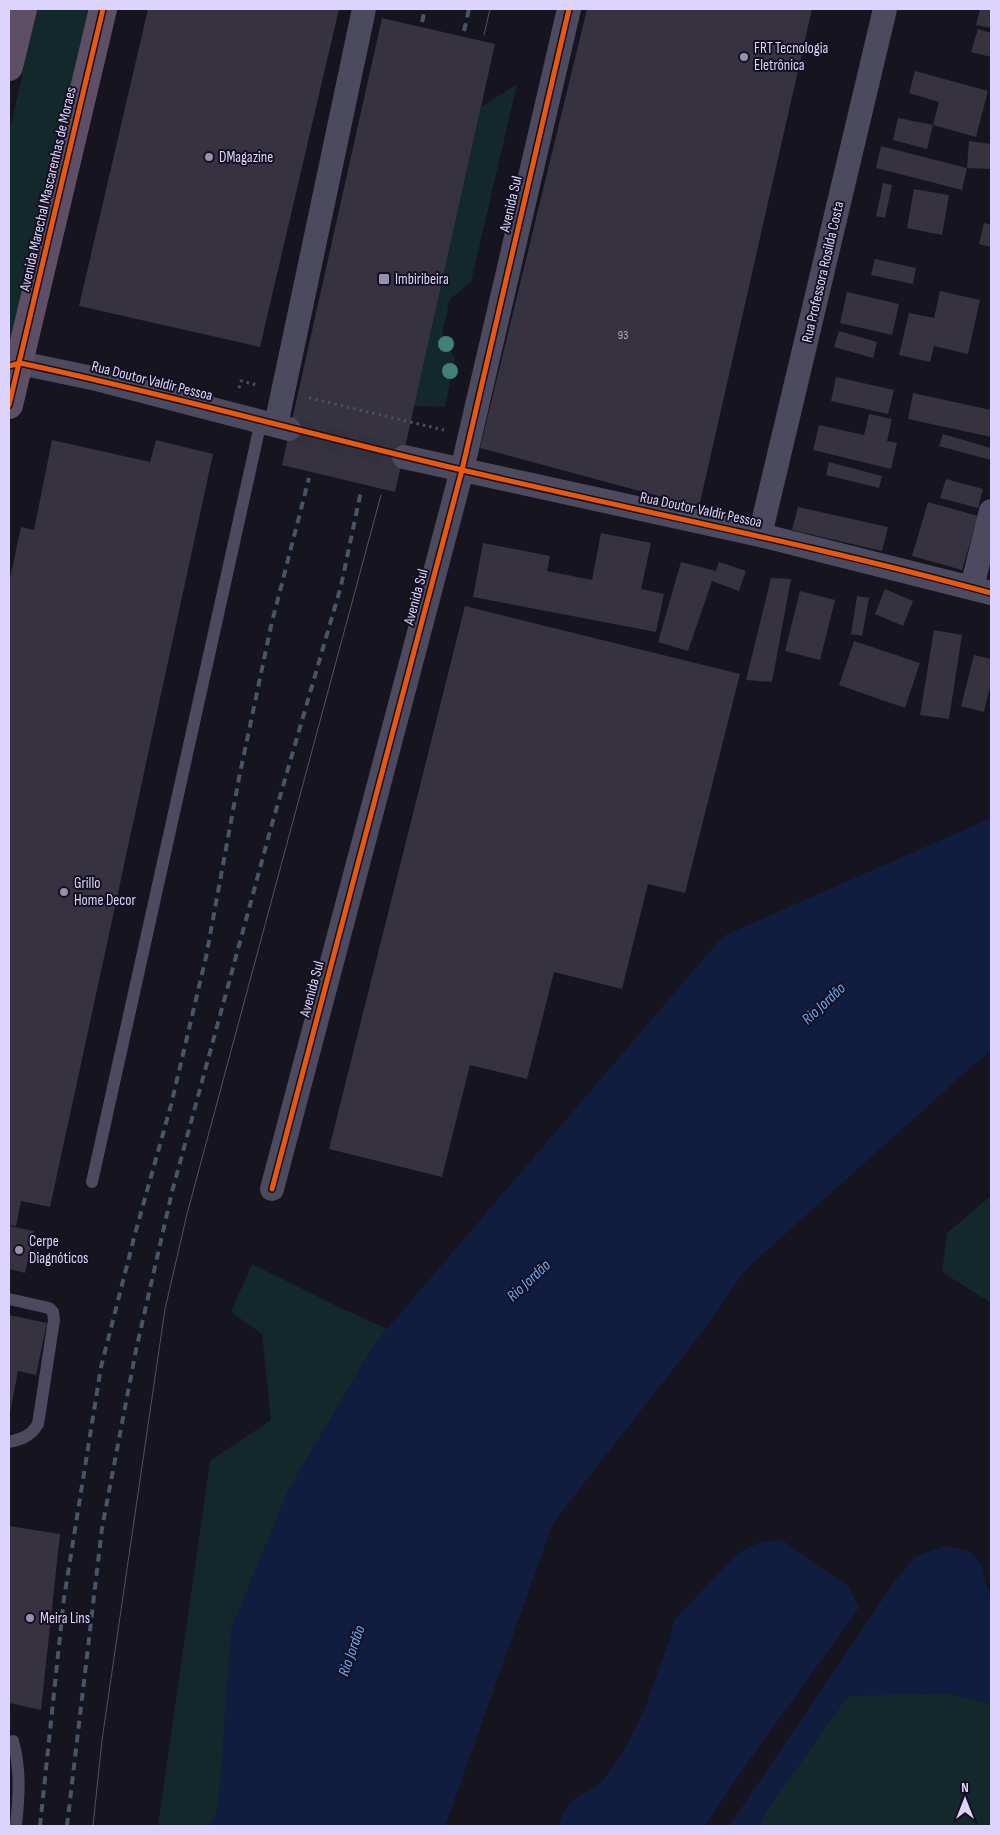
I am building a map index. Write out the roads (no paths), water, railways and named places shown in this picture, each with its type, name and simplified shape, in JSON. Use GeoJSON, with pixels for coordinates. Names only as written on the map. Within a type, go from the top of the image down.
{"type":"FeatureCollection","features":[{"type":"Feature","properties":{"kind":"highway"},"geometry":{"type":"LineString","coordinates":[[9,67],[23,9]]}},
{"type":"Feature","properties":{"kind":"highway","name":"Avenida Marechal Mascarenhas de Moraes"},"geometry":{"type":"LineString","coordinates":[[9,405],[14,364],[103,9]]}},
{"type":"Feature","properties":{"kind":"street"},"geometry":{"type":"LineString","coordinates":[[275,425],[364,9]]}},
{"type":"Feature","properties":{"kind":"street","name":"Avenida Sul"},"geometry":{"type":"LineString","coordinates":[[272,1189],[462,470],[569,9]]}},
{"type":"Feature","properties":{"kind":"street","name":"Rua Professora Rosilda Costa"},"geometry":{"type":"LineString","coordinates":[[760,535],[885,9]]}},
{"type":"Feature","properties":{"kind":"street","name":"Rua Doutor Valdir Pessoa"},"geometry":{"type":"LineString","coordinates":[[14,364],[92,378],[275,425]]}},
{"type":"Feature","properties":{"kind":"street","name":"Rua Doutor Valdir Pessoa"},"geometry":{"type":"LineString","coordinates":[[404,457],[760,535],[981,590]]}},
{"type":"Feature","properties":{"kind":"street"},"geometry":{"type":"LineString","coordinates":[[981,590],[991,511]]}},
{"type":"Feature","properties":{"kind":"lane"},"geometry":{"type":"LineString","coordinates":[[92,1182],[275,425]]}},
{"type":"Feature","properties":{"kind":"lane"},"geometry":{"type":"LineString","coordinates":[[9,1299],[49,1308],[53,1312],[54,1320],[38,1424],[33,1432],[23,1438],[9,1442]]}},
{"type":"Feature","properties":{"kind":"lane"},"geometry":{"type":"LineString","coordinates":[[13,1741],[19,1761],[19,1795],[16,1826]]}},
{"type":"Feature","properties":{"kind":"water","name":"Rio Jordão"},"geometry":{"type":"Polygon","coordinates":[[[991,818],[991,1052],[978,1061],[746,1269],[703,1331],[553,1523],[445,1826],[209,1826],[218,1808],[231,1629],[288,1490],[375,1343],[723,936],[991,818]]]}},
{"type":"Feature","properties":{"kind":"water"},"geometry":{"type":"Polygon","coordinates":[[[782,1540],[848,1586],[859,1608],[740,1773],[705,1826],[559,1826],[563,1812],[575,1798],[599,1785],[621,1756],[644,1711],[670,1638],[674,1620],[738,1553],[760,1542],[782,1540]]]}},
{"type":"Feature","properties":{"kind":"water"},"geometry":{"type":"Polygon","coordinates":[[[945,1546],[970,1551],[982,1567],[987,1588],[991,1595],[991,1704],[947,1693],[848,1696],[767,1810],[759,1826],[729,1826],[897,1578],[916,1556],[945,1546]]]}},
{"type":"Feature","properties":{"kind":"tunnel"},"geometry":{"type":"LineString","coordinates":[[289,429],[404,457]]}},
{"type":"Feature","properties":{"kind":"tram line"},"geometry":{"type":"LineString","coordinates":[[484,35],[490,9]]}},
{"type":"Feature","properties":{"kind":"tram line"},"geometry":{"type":"LineString","coordinates":[[93,1826],[102,1740],[165,1309],[187,1214],[381,495]]}},
{"type":"Feature","properties":{"kind":"railway"},"geometry":{"type":"LineString","coordinates":[[422,22],[425,9]]}},
{"type":"Feature","properties":{"kind":"railway"},"geometry":{"type":"LineString","coordinates":[[464,31],[469,9]]}},
{"type":"Feature","properties":{"kind":"railway"},"geometry":{"type":"LineString","coordinates":[[40,1826],[64,1598],[101,1367],[171,1105],[206,957],[239,778],[271,626],[309,478]]}},
{"type":"Feature","properties":{"kind":"railway"},"geometry":{"type":"LineString","coordinates":[[67,1826],[102,1528],[136,1350],[172,1192],[272,824],[341,586],[361,491]]}},
{"type":"Feature","properties":{"kind":"place","name":"FRT Tecnologia Eletrônica"},"geometry":{"type":"Point","coordinates":[744,57]}},
{"type":"Feature","properties":{"kind":"place","name":"DMagazine"},"geometry":{"type":"Point","coordinates":[209,157]}},
{"type":"Feature","properties":{"kind":"place","name":"Imbiribeira"},"geometry":{"type":"Point","coordinates":[384,279]}},
{"type":"Feature","properties":{"kind":"place","name":"Grillo Home Decor"},"geometry":{"type":"Point","coordinates":[64,892]}},
{"type":"Feature","properties":{"kind":"place","name":"Cerpe Diagnóticos"},"geometry":{"type":"Point","coordinates":[19,1250]}},
{"type":"Feature","properties":{"kind":"place","name":"Meira Lins"},"geometry":{"type":"Point","coordinates":[30,1618]}}]}
